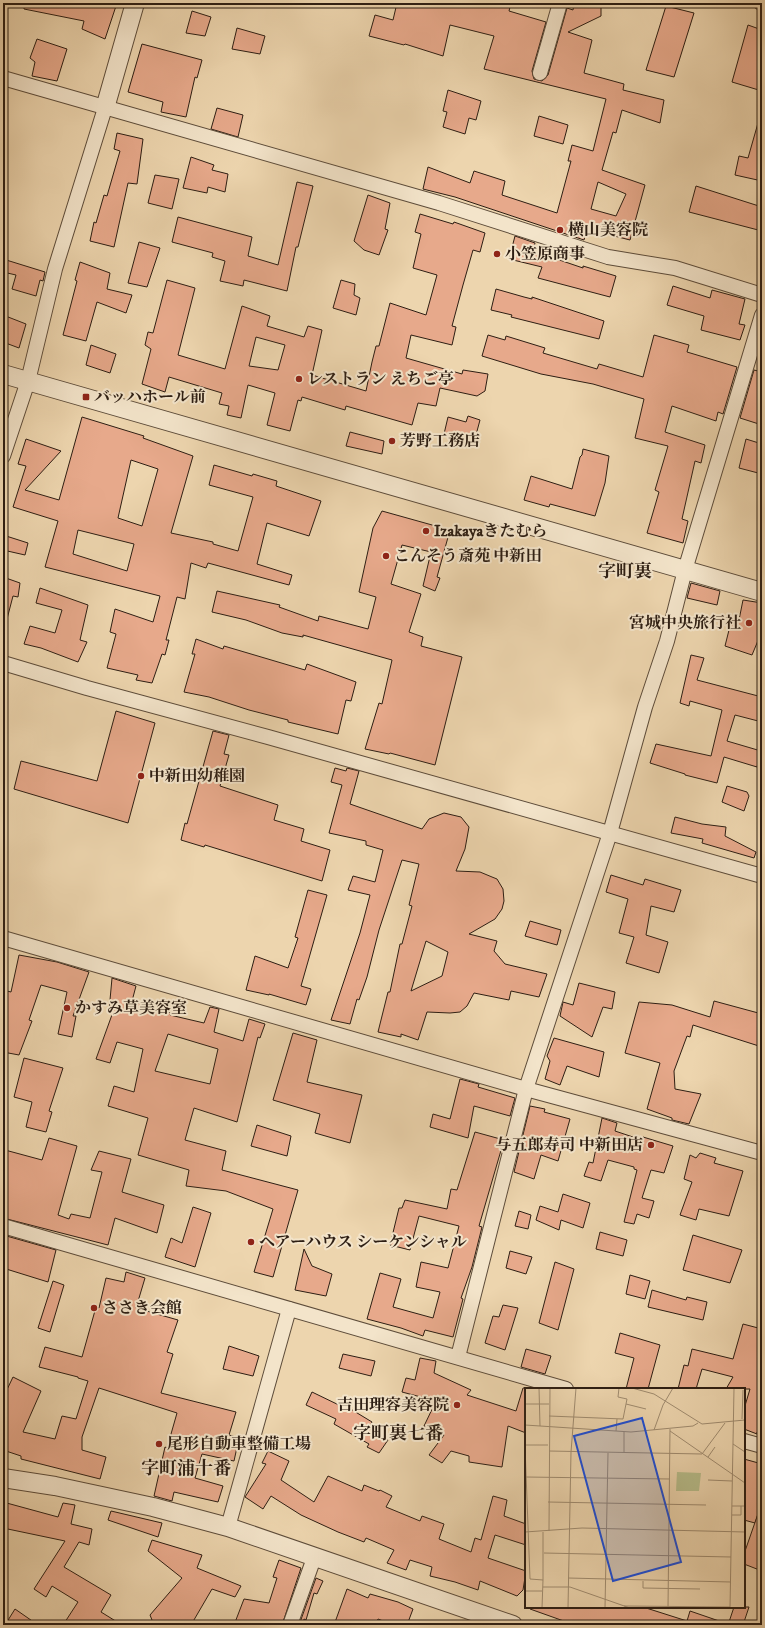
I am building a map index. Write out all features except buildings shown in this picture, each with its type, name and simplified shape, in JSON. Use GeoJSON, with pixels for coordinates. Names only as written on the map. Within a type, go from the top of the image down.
{"type":"FeatureCollection","features":[{"type":"Feature","properties":{"kind":"street"},"geometry":{"type":"LineString","coordinates":[[3,456],[28,381],[55,269],[105,108],[135,3]]}},
{"type":"Feature","properties":{"kind":"street"},"geometry":{"type":"LineString","coordinates":[[540,73],[560,3]]}},
{"type":"Feature","properties":{"kind":"street"},"geometry":{"type":"LineString","coordinates":[[3,78],[440,203],[608,257],[675,268],[762,294]]}},
{"type":"Feature","properties":{"kind":"street"},"geometry":{"type":"LineString","coordinates":[[458,1358],[526,1089],[610,833],[645,707],[667,641],[685,570],[762,315]]}},
{"type":"Feature","properties":{"kind":"street"},"geometry":{"type":"LineString","coordinates":[[3,374],[762,592]]}},
{"type":"Feature","properties":{"kind":"street"},"geometry":{"type":"LineString","coordinates":[[3,662],[87,688],[268,736],[762,876]]}},
{"type":"Feature","properties":{"kind":"street"},"geometry":{"type":"LineString","coordinates":[[3,938],[526,1089],[762,1153]]}},
{"type":"Feature","properties":{"kind":"street"},"geometry":{"type":"LineString","coordinates":[[3,1226],[563,1388]]}},
{"type":"Feature","properties":{"kind":"street"},"geometry":{"type":"LineString","coordinates":[[228,1528],[289,1309]]}},
{"type":"Feature","properties":{"kind":"street"},"geometry":{"type":"LineString","coordinates":[[745,1441],[762,1446]]}},
{"type":"Feature","properties":{"kind":"street"},"geometry":{"type":"LineString","coordinates":[[3,1478],[55,1486],[153,1507],[228,1528],[513,1625]]}},
{"type":"Feature","properties":{"kind":"street"},"geometry":{"type":"LineString","coordinates":[[290,1625],[314,1558]]}},
{"type":"Feature","properties":{"kind":"place","name":"横山美容院"},"geometry":{"type":"Point","coordinates":[560,230]}},
{"type":"Feature","properties":{"kind":"place","name":"小笠原商事"},"geometry":{"type":"Point","coordinates":[497,254]}},
{"type":"Feature","properties":{"kind":"place","name":"レストラン えちご亭"},"geometry":{"type":"Point","coordinates":[299,379]}},
{"type":"Feature","properties":{"kind":"place","name":"バッハホール前"},"geometry":{"type":"Point","coordinates":[86,397]}},
{"type":"Feature","properties":{"kind":"place","name":"芳野工務店"},"geometry":{"type":"Point","coordinates":[392,441]}},
{"type":"Feature","properties":{"kind":"place","name":"Izakayaきたむら"},"geometry":{"type":"Point","coordinates":[426,531]}},
{"type":"Feature","properties":{"kind":"place","name":"こんそう斎苑 中新田"},"geometry":{"type":"Point","coordinates":[386,556]}},
{"type":"Feature","properties":{"kind":"place","name":"宮城中央旅行社"},"geometry":{"type":"Point","coordinates":[749,623]}},
{"type":"Feature","properties":{"kind":"place","name":"中新田幼稚園"},"geometry":{"type":"Point","coordinates":[141,776]}},
{"type":"Feature","properties":{"kind":"place","name":"かすみ草美容室"},"geometry":{"type":"Point","coordinates":[67,1008]}},
{"type":"Feature","properties":{"kind":"place","name":"与五郎寿司 中新田店"},"geometry":{"type":"Point","coordinates":[651,1145]}},
{"type":"Feature","properties":{"kind":"place","name":"ヘアーハウス シーケンシャル"},"geometry":{"type":"Point","coordinates":[251,1242]}},
{"type":"Feature","properties":{"kind":"place","name":"ささき会館"},"geometry":{"type":"Point","coordinates":[94,1308]}},
{"type":"Feature","properties":{"kind":"place","name":"吉田理容美容院"},"geometry":{"type":"Point","coordinates":[457,1405]}},
{"type":"Feature","properties":{"kind":"place","name":"尾形自動車整備工場"},"geometry":{"type":"Point","coordinates":[159,1444]}},
{"type":"Feature","properties":{"kind":"district","name":"字町裏"},"geometry":{"type":"Point","coordinates":[625,572]}},
{"type":"Feature","properties":{"kind":"district","name":"字町裏七番"},"geometry":{"type":"Point","coordinates":[398,1434]}},
{"type":"Feature","properties":{"kind":"district","name":"字町浦十番"},"geometry":{"type":"Point","coordinates":[186,1469]}}]}
